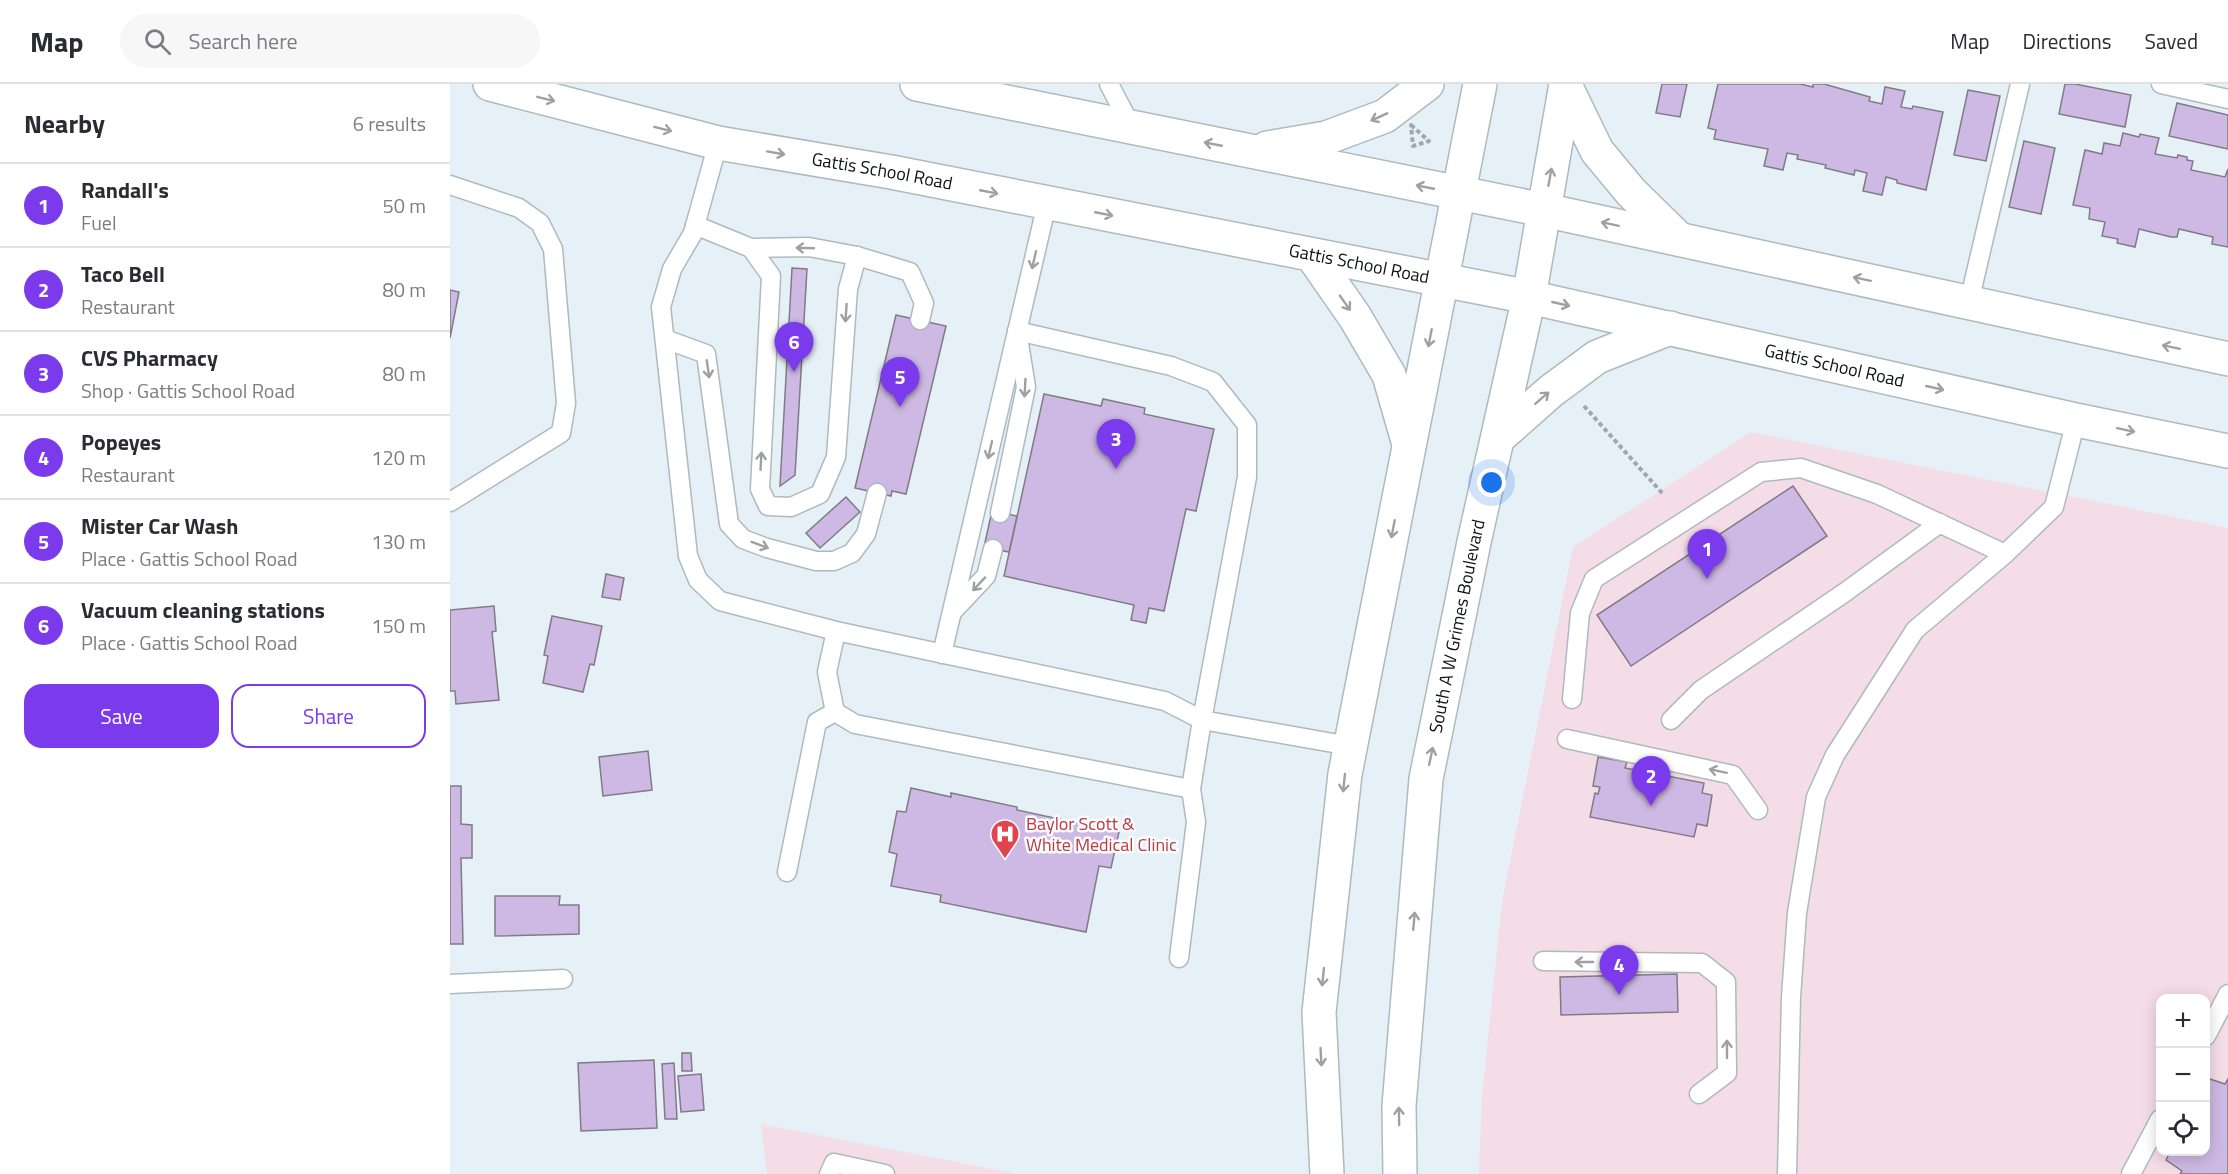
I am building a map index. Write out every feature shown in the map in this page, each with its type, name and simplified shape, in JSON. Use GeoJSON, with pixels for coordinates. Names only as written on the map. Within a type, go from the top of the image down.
{"type":"FeatureCollection","features":[{"type":"Feature","properties":{"kind":"main road","name":"Gattis School Road"},"geometry":{"type":"LineString","coordinates":[[490,84],[718,143],[891,172],[1529,297],[2076,420],[2228,451]]}},
{"type":"Feature","properties":{"kind":"main road"},"geometry":{"type":"LineString","coordinates":[[917,84],[1013,93],[1131,128],[1544,210],[2228,359]]}},
{"type":"Feature","properties":{"kind":"main road"},"geometry":{"type":"LineString","coordinates":[[1250,151],[1326,138],[1385,116],[1427,84]]}},
{"type":"Feature","properties":{"kind":"main road"},"geometry":{"type":"LineString","coordinates":[[1327,1174],[1319,1012],[1345,774],[1479,84]]}},
{"type":"Feature","properties":{"kind":"main road"},"geometry":{"type":"LineString","coordinates":[[1566,85],[1597,151],[1631,192],[1679,239]]}},
{"type":"Feature","properties":{"kind":"main road","name":"South A W Grimes Boulevard"},"geometry":{"type":"LineString","coordinates":[[1400,1174],[1399,1106],[1426,779],[1474,542],[1529,297],[1566,85]]}},
{"type":"Feature","properties":{"kind":"main road"},"geometry":{"type":"LineString","coordinates":[[1312,255],[1355,317],[1389,375],[1409,445]]}},
{"type":"Feature","properties":{"kind":"main road"},"geometry":{"type":"LineString","coordinates":[[1498,437],[1551,391],[1597,357],[1670,328]]}},
{"type":"Feature","properties":{"kind":"lane"},"geometry":{"type":"LineString","coordinates":[[1109,84],[1131,128]]}},
{"type":"Feature","properties":{"kind":"lane"},"geometry":{"type":"LineString","coordinates":[[1969,302],[2020,84]]}},
{"type":"Feature","properties":{"kind":"lane"},"geometry":{"type":"LineString","coordinates":[[2161,84],[2228,99]]}},
{"type":"Feature","properties":{"kind":"lane"},"geometry":{"type":"LineString","coordinates":[[718,143],[693,233],[672,269],[661,308],[688,556],[698,580],[720,601],[836,631],[1165,701],[1202,720],[1350,746]]}},
{"type":"Feature","properties":{"kind":"lane"},"geometry":{"type":"LineString","coordinates":[[450,185],[519,208],[540,223],[553,249],[566,403],[561,433],[450,502]]}},
{"type":"Feature","properties":{"kind":"lane"},"geometry":{"type":"LineString","coordinates":[[942,654],[1047,203]]}},
{"type":"Feature","properties":{"kind":"lane"},"geometry":{"type":"LineString","coordinates":[[695,225],[751,248],[809,247],[857,256],[910,272],[924,303],[920,320]]}},
{"type":"Feature","properties":{"kind":"lane"},"geometry":{"type":"LineString","coordinates":[[751,248],[771,276],[760,489],[768,506],[792,507],[820,494],[836,457],[848,289],[857,256]]}},
{"type":"Feature","properties":{"kind":"lane"},"geometry":{"type":"LineString","coordinates":[[1000,513],[1026,387],[1017,331]]}},
{"type":"Feature","properties":{"kind":"lane"},"geometry":{"type":"LineString","coordinates":[[1017,331],[1171,366],[1213,382],[1247,425],[1247,477],[1191,789],[1196,822],[1179,958]]}},
{"type":"Feature","properties":{"kind":"lane"},"geometry":{"type":"LineString","coordinates":[[665,339],[705,354],[729,524],[743,539],[816,561],[834,561],[852,553],[866,534],[877,493]]}},
{"type":"Feature","properties":{"kind":"lane"},"geometry":{"type":"LineString","coordinates":[[1787,1174],[1790,1007],[1797,912],[1816,797],[1835,755],[1914,630],[2005,554],[2054,507],[2076,420]]}},
{"type":"Feature","properties":{"kind":"lane"},"geometry":{"type":"LineString","coordinates":[[1572,699],[1580,613],[1594,579],[1761,472],[1801,468],[1877,494],[2005,554]]}},
{"type":"Feature","properties":{"kind":"lane"},"geometry":{"type":"LineString","coordinates":[[1671,720],[1701,690],[1844,593],[1940,523]]}},
{"type":"Feature","properties":{"kind":"lane"},"geometry":{"type":"LineString","coordinates":[[952,612],[986,576],[993,549]]}},
{"type":"Feature","properties":{"kind":"lane"},"geometry":{"type":"LineString","coordinates":[[836,631],[827,672],[835,712],[855,724],[1191,789]]}},
{"type":"Feature","properties":{"kind":"lane"},"geometry":{"type":"LineString","coordinates":[[787,872],[817,722],[835,712]]}},
{"type":"Feature","properties":{"kind":"lane"},"geometry":{"type":"LineString","coordinates":[[1567,739],[1733,775],[1758,810]]}},
{"type":"Feature","properties":{"kind":"lane"},"geometry":{"type":"LineString","coordinates":[[1543,961],[1702,963],[1726,982],[1727,1072],[1699,1094]]}},
{"type":"Feature","properties":{"kind":"lane"},"geometry":{"type":"LineString","coordinates":[[450,984],[563,979]]}},
{"type":"Feature","properties":{"kind":"lane"},"geometry":{"type":"LineString","coordinates":[[2210,1027],[2228,994]]}},
{"type":"Feature","properties":{"kind":"lane"},"geometry":{"type":"LineString","coordinates":[[2131,1174],[2156,1127]]}},
{"type":"Feature","properties":{"kind":"lane"},"geometry":{"type":"LineString","coordinates":[[829,1174],[834,1163],[885,1174]]}},
{"type":"Feature","properties":{"kind":"path"},"geometry":{"type":"LineString","coordinates":[[1413,146],[1429,141]]}},
{"type":"Feature","properties":{"kind":"path"},"geometry":{"type":"LineString","coordinates":[[1580,401],[1663,494]]}},
{"type":"Feature","properties":{"kind":"shaded area"},"geometry":{"type":"Polygon","coordinates":[[[1751,432],[2228,528],[2228,1174],[1479,1174],[1482,1097],[1502,902],[1573,547],[1751,432]]]}},
{"type":"Feature","properties":{"kind":"shaded area"},"geometry":{"type":"Polygon","coordinates":[[[761,1124],[1018,1174],[767,1174],[761,1124]]]}},
{"type":"Feature","properties":{"kind":"building"},"geometry":{"type":"Polygon","coordinates":[[[1662,84],[1687,84],[1680,117],[1656,113],[1662,84]]]}},
{"type":"Feature","properties":{"kind":"building"},"geometry":{"type":"Polygon","coordinates":[[[1718,84],[1800,84],[1813,87],[1813,84],[1824,84],[1870,97],[1869,101],[1882,104],[1885,87],[1905,91],[1901,107],[1912,109],[1913,106],[1943,112],[1926,190],[1897,183],[1897,180],[1886,177],[1882,195],[1863,191],[1867,173],[1855,170],[1854,175],[1825,168],[1826,165],[1797,159],[1798,155],[1787,153],[1783,170],[1764,166],[1768,149],[1714,139],[1716,130],[1708,128],[1718,84]]]}},
{"type":"Feature","properties":{"kind":"building"},"geometry":{"type":"Polygon","coordinates":[[[2065,84],[2131,95],[2125,127],[2059,114],[2065,84]]]}},
{"type":"Feature","properties":{"kind":"building"},"geometry":{"type":"Polygon","coordinates":[[[1968,90],[2000,96],[1986,161],[1954,155],[1968,90]]]}},
{"type":"Feature","properties":{"kind":"building"},"geometry":{"type":"Polygon","coordinates":[[[2177,103],[2228,115],[2228,149],[2169,136],[2177,103]]]}},
{"type":"Feature","properties":{"kind":"building"},"geometry":{"type":"Polygon","coordinates":[[[2123,133],[2159,138],[2155,154],[2177,158],[2178,155],[2187,157],[2187,160],[2193,161],[2191,170],[2225,177],[2228,169],[2228,247],[2212,244],[2213,237],[2179,229],[2177,237],[2171,237],[2139,229],[2135,247],[2117,243],[2118,239],[2102,236],[2105,222],[2089,219],[2090,208],[2073,205],[2085,150],[2102,154],[2104,143],[2120,146],[2123,133]]]}},
{"type":"Feature","properties":{"kind":"building"},"geometry":{"type":"Polygon","coordinates":[[[2024,141],[2055,148],[2041,214],[2009,207],[2024,141]]]}},
{"type":"Feature","properties":{"kind":"building"},"geometry":{"type":"Polygon","coordinates":[[[792,268],[807,269],[795,475],[780,486],[792,268]]]}},
{"type":"Feature","properties":{"kind":"building"},"geometry":{"type":"Polygon","coordinates":[[[450,290],[459,292],[450,338],[450,290]]]}},
{"type":"Feature","properties":{"kind":"building"},"geometry":{"type":"Polygon","coordinates":[[[896,315],[946,326],[906,494],[892,491],[891,496],[855,488],[896,315]]]}},
{"type":"Feature","properties":{"kind":"building"},"geometry":{"type":"Polygon","coordinates":[[[1044,394],[1101,406],[1103,399],[1145,408],[1144,414],[1214,429],[1196,511],[1186,509],[1164,611],[1149,608],[1146,623],[1131,620],[1134,605],[1004,576],[1044,394]]]}},
{"type":"Feature","properties":{"kind":"building"},"geometry":{"type":"Polygon","coordinates":[[[1793,486],[1827,536],[1631,666],[1597,615],[1793,486]]]}},
{"type":"Feature","properties":{"kind":"building"},"geometry":{"type":"Polygon","coordinates":[[[846,497],[860,512],[820,548],[806,533],[846,497]]]}},
{"type":"Feature","properties":{"kind":"building"},"geometry":{"type":"Polygon","coordinates":[[[992,511],[1017,516],[1009,552],[984,547],[992,511]]]}},
{"type":"Feature","properties":{"kind":"building"},"geometry":{"type":"Polygon","coordinates":[[[606,574],[624,578],[620,600],[602,597],[606,574]]]}},
{"type":"Feature","properties":{"kind":"building"},"geometry":{"type":"Polygon","coordinates":[[[494,606],[496,631],[492,632],[499,700],[456,704],[455,691],[450,691],[450,610],[494,606]]]}},
{"type":"Feature","properties":{"kind":"building"},"geometry":{"type":"Polygon","coordinates":[[[552,616],[602,626],[594,665],[590,664],[583,692],[543,683],[548,656],[544,655],[552,616]]]}},
{"type":"Feature","properties":{"kind":"building"},"geometry":{"type":"Polygon","coordinates":[[[648,751],[652,790],[603,796],[599,757],[648,751]]]}},
{"type":"Feature","properties":{"kind":"building"},"geometry":{"type":"Polygon","coordinates":[[[1598,757],[1627,762],[1625,768],[1704,783],[1702,793],[1712,795],[1707,826],[1697,824],[1694,837],[1590,817],[1595,793],[1598,794],[1600,787],[1593,786],[1598,757]]]}},
{"type":"Feature","properties":{"kind":"building"},"geometry":{"type":"Polygon","coordinates":[[[450,786],[461,786],[461,824],[472,825],[472,858],[461,858],[463,944],[450,944],[450,786]]]}},
{"type":"Feature","properties":{"kind":"building","name":"Baylor Scott & White Medical Clinic"},"geometry":{"type":"Polygon","coordinates":[[[911,788],[951,797],[951,793],[1119,832],[1111,868],[1099,866],[1086,932],[940,902],[941,895],[891,886],[897,854],[889,852],[897,811],[906,812],[911,788]]]}},
{"type":"Feature","properties":{"kind":"building"},"geometry":{"type":"Polygon","coordinates":[[[495,896],[560,896],[559,905],[579,905],[579,934],[495,936],[495,896]]]}},
{"type":"Feature","properties":{"kind":"building"},"geometry":{"type":"Polygon","coordinates":[[[1677,974],[1678,1012],[1561,1015],[1560,977],[1677,974]]]}},
{"type":"Feature","properties":{"kind":"building"},"geometry":{"type":"Polygon","coordinates":[[[682,1053],[691,1053],[692,1071],[682,1071],[682,1053]]]}},
{"type":"Feature","properties":{"kind":"building"},"geometry":{"type":"Polygon","coordinates":[[[654,1060],[657,1128],[581,1131],[578,1063],[654,1060]]]}},
{"type":"Feature","properties":{"kind":"building"},"geometry":{"type":"Polygon","coordinates":[[[674,1063],[677,1119],[665,1119],[662,1064],[674,1063]]]}},
{"type":"Feature","properties":{"kind":"building"},"geometry":{"type":"Polygon","coordinates":[[[701,1074],[704,1110],[681,1112],[678,1076],[701,1074]]]}},
{"type":"Feature","properties":{"kind":"building"},"geometry":{"type":"Polygon","coordinates":[[[2210,1079],[2225,1084],[2228,1079],[2228,1174],[2180,1174],[2182,1171],[2166,1160],[2168,1156],[2210,1156],[2210,1079]]]}},
{"type":"Feature","properties":{"kind":"place","name":"Vacuum cleaning stations"},"geometry":{"type":"Point","coordinates":[794,372]}},
{"type":"Feature","properties":{"kind":"place","name":"Mister Car Wash"},"geometry":{"type":"Point","coordinates":[900,407]}},
{"type":"Feature","properties":{"kind":"place","name":"CVS Pharmacy"},"geometry":{"type":"Point","coordinates":[1116,469]}},
{"type":"Feature","properties":{"kind":"place","name":"Randall's"},"geometry":{"type":"Point","coordinates":[1707,579]}},
{"type":"Feature","properties":{"kind":"place","name":"Taco Bell"},"geometry":{"type":"Point","coordinates":[1651,806]}},
{"type":"Feature","properties":{"kind":"place","name":"Baylor Scott & White Medical Clinic"},"geometry":{"type":"Point","coordinates":[1005,860]}},
{"type":"Feature","properties":{"kind":"place","name":"Popeyes"},"geometry":{"type":"Point","coordinates":[1619,995]}}]}
